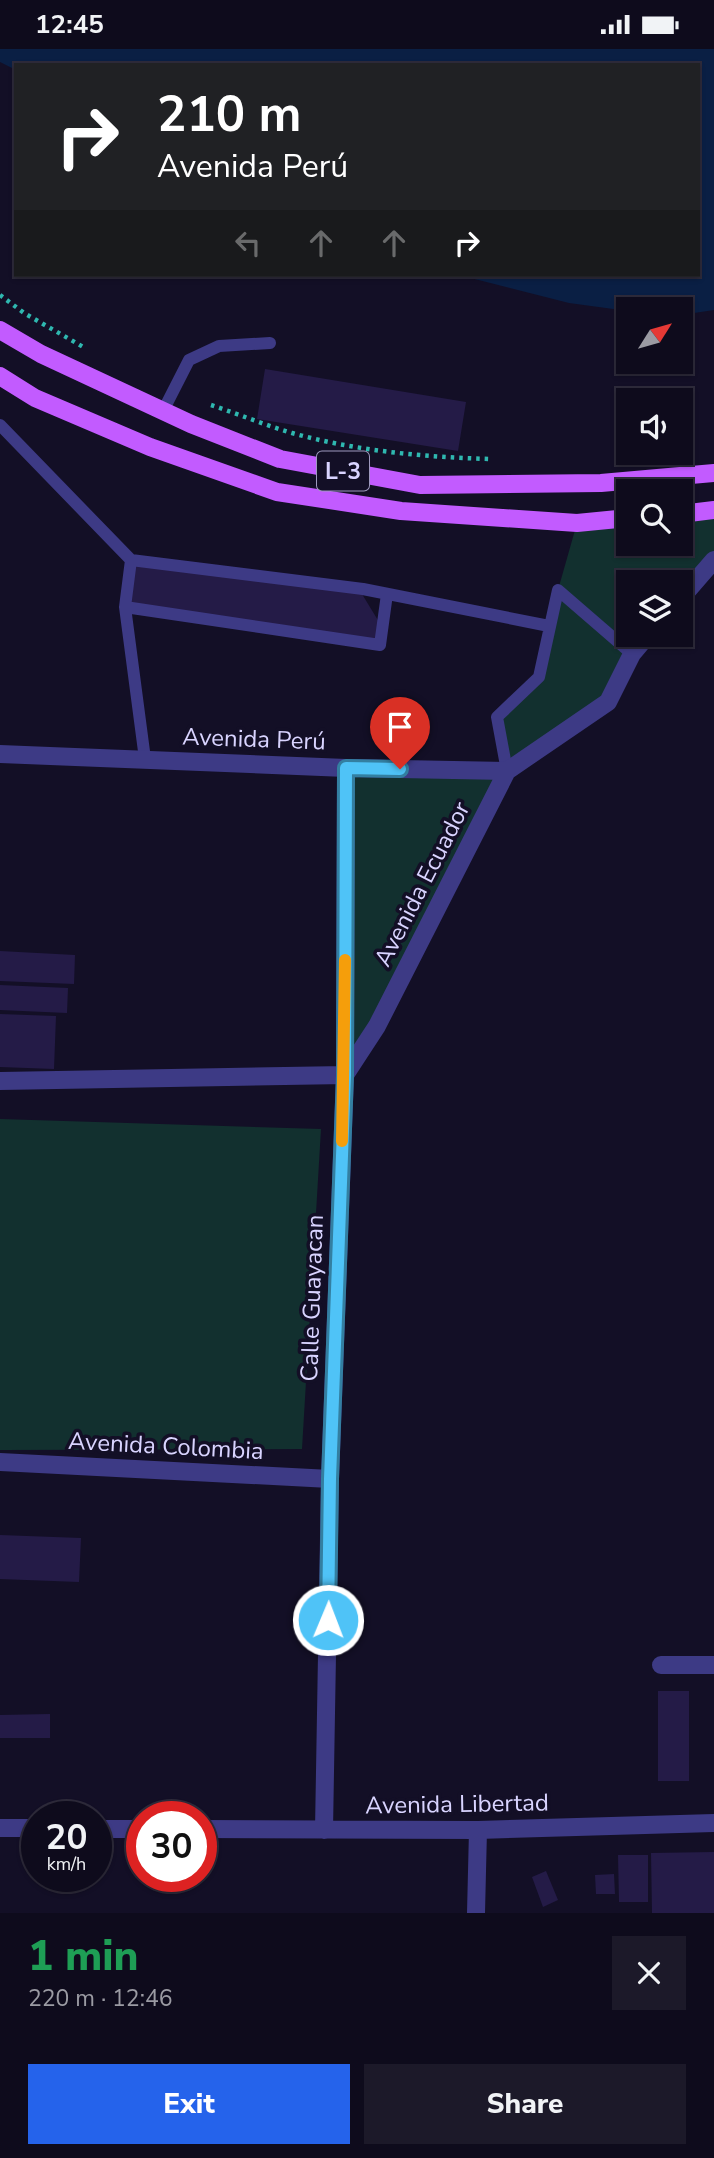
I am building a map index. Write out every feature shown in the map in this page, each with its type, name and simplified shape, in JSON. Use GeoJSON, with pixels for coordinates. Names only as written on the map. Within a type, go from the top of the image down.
{"type":"FeatureCollection","features":[{"type":"Feature","properties":{"kind":"main road","name":"L-3"},"geometry":{"type":"LineString","coordinates":[[0,330],[41,354],[163,411],[280,459],[420,485],[601,483],[714,473]]}},
{"type":"Feature","properties":{"kind":"main road","name":"L-3"},"geometry":{"type":"LineString","coordinates":[[0,376],[35,398],[150,447],[277,492],[401,511],[577,523],[616,519]]}},
{"type":"Feature","properties":{"kind":"main road"},"geometry":{"type":"LineString","coordinates":[[693,512],[714,510]]}},
{"type":"Feature","properties":{"kind":"street"},"geometry":{"type":"LineString","coordinates":[[693,584],[714,560]]}},
{"type":"Feature","properties":{"kind":"street","name":"Avenida Ecuador"},"geometry":{"type":"LineString","coordinates":[[345,1075],[377,1026],[507,771],[608,702],[638,647]]}},
{"type":"Feature","properties":{"kind":"street","name":"Avenida Perú"},"geometry":{"type":"LineString","coordinates":[[0,754],[346,768],[507,771]]}},
{"type":"Feature","properties":{"kind":"street","name":"Calle Guayacan"},"geometry":{"type":"LineString","coordinates":[[324,1830],[330,1479],[345,1075],[346,768]]}},
{"type":"Feature","properties":{"kind":"street"},"geometry":{"type":"LineString","coordinates":[[0,1081],[345,1075]]}},
{"type":"Feature","properties":{"kind":"street","name":"Avenida Colombia"},"geometry":{"type":"LineString","coordinates":[[0,1462],[330,1479]]}},
{"type":"Feature","properties":{"kind":"street"},"geometry":{"type":"LineString","coordinates":[[661,1665],[714,1665]]}},
{"type":"Feature","properties":{"kind":"street","name":"Avenida Libertad"},"geometry":{"type":"LineString","coordinates":[[217,1829],[478,1830],[714,1823]]}},
{"type":"Feature","properties":{"kind":"street"},"geometry":{"type":"LineString","coordinates":[[0,1828],[21,1828]]}},
{"type":"Feature","properties":{"kind":"street"},"geometry":{"type":"LineString","coordinates":[[476,1913],[478,1830]]}},
{"type":"Feature","properties":{"kind":"lane"},"geometry":{"type":"LineString","coordinates":[[163,411],[189,361],[203,352],[232,344],[270,342]]}},
{"type":"Feature","properties":{"kind":"lane"},"geometry":{"type":"LineString","coordinates":[[0,425],[131,560],[387,594],[549,626]]}},
{"type":"Feature","properties":{"kind":"lane"},"geometry":{"type":"LineString","coordinates":[[131,560],[125,607],[145,759]]}},
{"type":"Feature","properties":{"kind":"lane"},"geometry":{"type":"LineString","coordinates":[[507,771],[497,717],[539,677],[558,590],[632,654]]}},
{"type":"Feature","properties":{"kind":"lane"},"geometry":{"type":"LineString","coordinates":[[125,607],[380,645],[387,594]]}},
{"type":"Feature","properties":{"kind":"path"},"geometry":{"type":"LineString","coordinates":[[0,295],[24,313],[93,352]]}},
{"type":"Feature","properties":{"kind":"path"},"geometry":{"type":"LineString","coordinates":[[172,390],[294,433],[426,457],[500,460]]}},
{"type":"Feature","properties":{"kind":"green space"},"geometry":{"type":"Polygon","coordinates":[[[714,510],[714,560],[693,584],[693,570],[616,570],[616,647],[641,647],[608,702],[507,771],[345,1075],[346,768],[506,771],[497,717],[539,677],[558,590],[577,523],[616,519],[616,556],[693,556],[693,513],[714,510]]]}},
{"type":"Feature","properties":{"kind":"green space"},"geometry":{"type":"Polygon","coordinates":[[[0,1119],[321,1129],[302,1449],[0,1450],[0,1119]]]}},
{"type":"Feature","properties":{"kind":"water"},"geometry":{"type":"Polygon","coordinates":[[[0,49],[714,49],[714,310],[693,313],[693,297],[616,297],[616,309],[569,303],[467,277],[700,277],[700,63],[14,63],[14,69],[0,62],[0,49]]]}},
{"type":"Feature","properties":{"kind":"building"},"geometry":{"type":"Polygon","coordinates":[[[265,369],[466,402],[458,451],[257,419],[265,369]]]}},
{"type":"Feature","properties":{"kind":"building"},"geometry":{"type":"Polygon","coordinates":[[[134,562],[362,594],[379,622],[376,643],[127,607],[134,562]]]}},
{"type":"Feature","properties":{"kind":"building"},"geometry":{"type":"Polygon","coordinates":[[[0,951],[75,955],[74,984],[0,981],[0,951]]]}},
{"type":"Feature","properties":{"kind":"building"},"geometry":{"type":"Polygon","coordinates":[[[0,985],[68,988],[67,1013],[0,1010],[0,985]]]}},
{"type":"Feature","properties":{"kind":"building"},"geometry":{"type":"Polygon","coordinates":[[[0,1014],[56,1016],[54,1069],[0,1067],[0,1014]]]}},
{"type":"Feature","properties":{"kind":"building"},"geometry":{"type":"Polygon","coordinates":[[[0,1535],[81,1538],[79,1582],[0,1579],[0,1535]]]}},
{"type":"Feature","properties":{"kind":"building"},"geometry":{"type":"Polygon","coordinates":[[[658,1691],[689,1691],[689,1781],[658,1781],[658,1691]]]}},
{"type":"Feature","properties":{"kind":"building"},"geometry":{"type":"Polygon","coordinates":[[[50,1714],[50,1738],[0,1738],[0,1715],[50,1714]]]}},
{"type":"Feature","properties":{"kind":"building"},"geometry":{"type":"Polygon","coordinates":[[[714,1852],[714,1913],[652,1913],[651,1853],[714,1852]]]}},
{"type":"Feature","properties":{"kind":"building"},"geometry":{"type":"Polygon","coordinates":[[[618,1855],[648,1855],[648,1902],[619,1902],[618,1855]]]}},
{"type":"Feature","properties":{"kind":"building"},"geometry":{"type":"Polygon","coordinates":[[[546,1871],[558,1900],[543,1907],[532,1877],[546,1871]]]}},
{"type":"Feature","properties":{"kind":"building"},"geometry":{"type":"Polygon","coordinates":[[[614,1874],[615,1894],[596,1894],[595,1875],[614,1874]]]}},
{"type":"Feature","properties":{"kind":"slow traffic"},"geometry":{"type":"LineString","coordinates":[[342,1141],[345,960]]}},
{"type":"Feature","properties":{"kind":"route"},"geometry":{"type":"LineString","coordinates":[[328,1620],[330,1479],[345,1075],[346,768],[400,769]]}}]}
